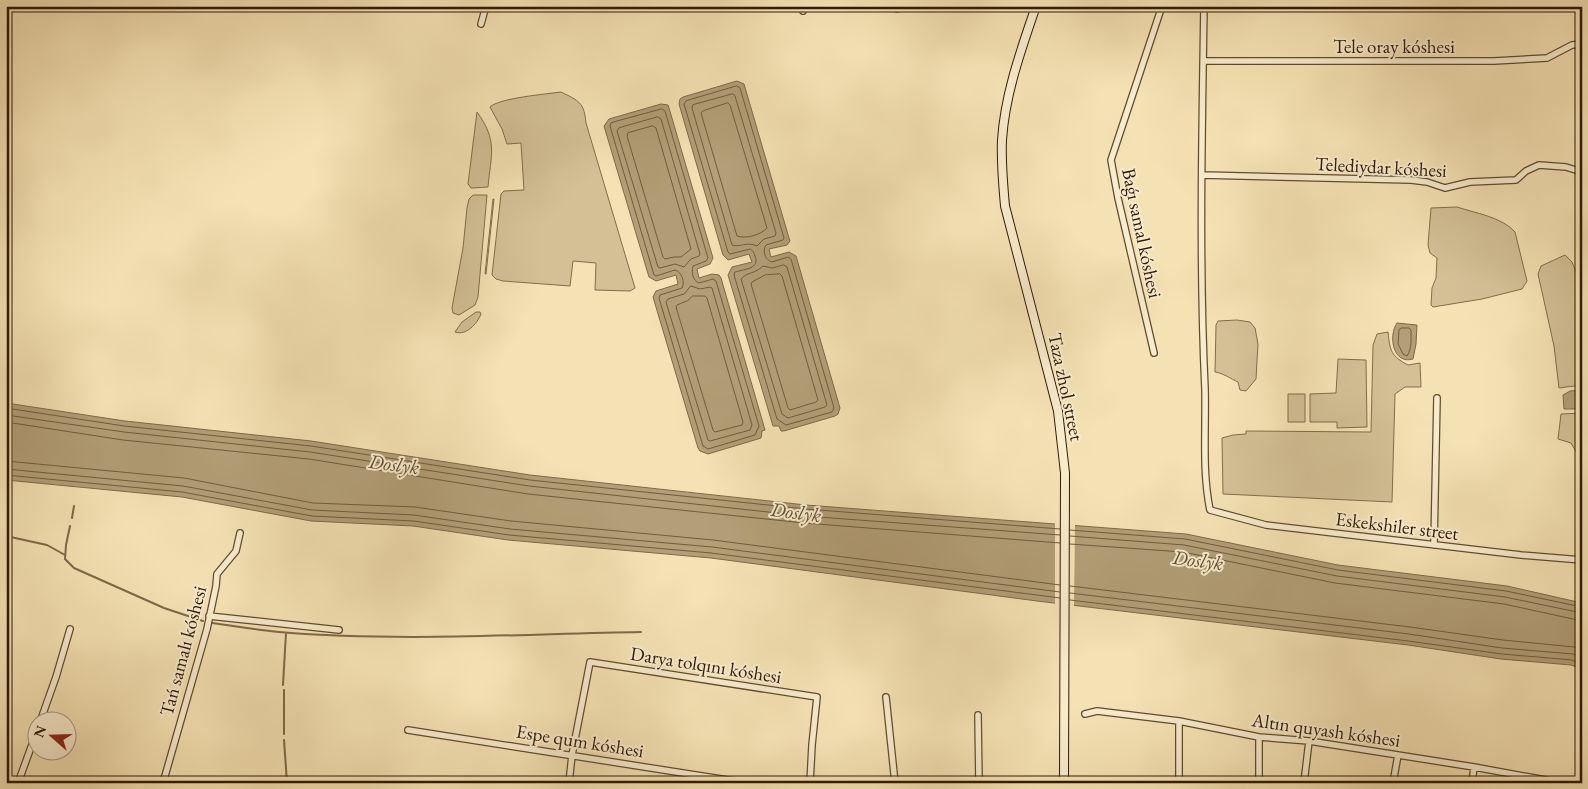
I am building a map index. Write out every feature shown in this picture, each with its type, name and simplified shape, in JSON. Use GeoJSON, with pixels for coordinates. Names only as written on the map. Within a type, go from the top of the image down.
{"type":"FeatureCollection","features":[{"type":"Feature","properties":{"kind":"main road","name":"Taza zhol street"},"geometry":{"type":"LineString","coordinates":[[1036,6],[1014,70],[1008,94],[1002,142],[1003,180],[1008,214],[1058,411],[1066,473],[1064,783]]}},
{"type":"Feature","properties":{"kind":"street"},"geometry":{"type":"LineString","coordinates":[[481,24],[486,6]]}},
{"type":"Feature","properties":{"kind":"street","name":"Baǵı samal kóshesi"},"geometry":{"type":"LineString","coordinates":[[1154,353],[1111,160],[1162,6]]}},
{"type":"Feature","properties":{"kind":"street"},"geometry":{"type":"LineString","coordinates":[[1202,175],[1204,6]]}},
{"type":"Feature","properties":{"kind":"street","name":"Tele oray kóshesi"},"geometry":{"type":"LineString","coordinates":[[1203,61],[1494,61],[1547,58],[1572,45],[1582,44]]}},
{"type":"Feature","properties":{"kind":"street","name":"Telediydar kóshesi"},"geometry":{"type":"LineString","coordinates":[[1202,175],[1411,180],[1427,182],[1445,188],[1470,182],[1516,180],[1526,171],[1539,165],[1566,167],[1582,172]]}},
{"type":"Feature","properties":{"kind":"street","name":"Eskekshiler street"},"geometry":{"type":"LineString","coordinates":[[1202,175],[1205,487],[1210,510],[1266,525],[1521,555],[1582,560]]}},
{"type":"Feature","properties":{"kind":"street"},"geometry":{"type":"LineString","coordinates":[[1434,545],[1438,398]]}},
{"type":"Feature","properties":{"kind":"street","name":"Tań samalı kóshesi"},"geometry":{"type":"LineString","coordinates":[[163,783],[210,616],[217,574],[236,551],[240,533]]}},
{"type":"Feature","properties":{"kind":"street"},"geometry":{"type":"LineString","coordinates":[[210,616],[339,630]]}},
{"type":"Feature","properties":{"kind":"street"},"geometry":{"type":"LineString","coordinates":[[43,712],[70,629]]}},
{"type":"Feature","properties":{"kind":"street","name":"Darya tolqını kóshesi"},"geometry":{"type":"LineString","coordinates":[[572,755],[590,662],[817,697],[810,783]]}},
{"type":"Feature","properties":{"kind":"street"},"geometry":{"type":"LineString","coordinates":[[886,697],[894,783]]}},
{"type":"Feature","properties":{"kind":"street","name":"Altın quyash kóshesi"},"geometry":{"type":"LineString","coordinates":[[1085,714],[1098,710],[1180,720],[1259,737],[1309,741],[1474,767],[1558,783]]}},
{"type":"Feature","properties":{"kind":"street"},"geometry":{"type":"LineString","coordinates":[[978,715],[979,783]]}},
{"type":"Feature","properties":{"kind":"street"},"geometry":{"type":"LineString","coordinates":[[1179,783],[1180,720]]}},
{"type":"Feature","properties":{"kind":"street","name":"Espe qum kóshesi"},"geometry":{"type":"LineString","coordinates":[[408,730],[747,783]]}},
{"type":"Feature","properties":{"kind":"street"},"geometry":{"type":"LineString","coordinates":[[1259,737],[1259,783]]}},
{"type":"Feature","properties":{"kind":"street"},"geometry":{"type":"LineString","coordinates":[[1304,783],[1309,741]]}},
{"type":"Feature","properties":{"kind":"street"},"geometry":{"type":"LineString","coordinates":[[569,783],[572,755]]}},
{"type":"Feature","properties":{"kind":"street"},"geometry":{"type":"LineString","coordinates":[[1393,783],[1398,755]]}},
{"type":"Feature","properties":{"kind":"street"},"geometry":{"type":"LineString","coordinates":[[18,783],[28,756]]}},
{"type":"Feature","properties":{"kind":"street"},"geometry":{"type":"LineString","coordinates":[[1472,783],[1474,767]]}},
{"type":"Feature","properties":{"kind":"shaded area"},"geometry":{"type":"Polygon","coordinates":[[[561,92],[580,103],[584,111],[635,288],[630,291],[595,290],[596,263],[573,261],[570,286],[503,281],[496,279],[492,275],[501,194],[504,191],[524,190],[521,143],[507,144],[502,129],[490,107],[503,101],[561,92]]]}},
{"type":"Feature","properties":{"kind":"shaded area"},"geometry":{"type":"Polygon","coordinates":[[[477,112],[488,131],[492,148],[488,187],[471,188],[468,184],[477,112]]]}},
{"type":"Feature","properties":{"kind":"shaded area"},"geometry":{"type":"Polygon","coordinates":[[[473,195],[487,195],[478,297],[475,305],[459,315],[453,313],[452,308],[463,248],[467,208],[469,199],[473,195]]]}},
{"type":"Feature","properties":{"kind":"shaded area"},"geometry":{"type":"Polygon","coordinates":[[[493,199],[494,199],[485,274],[493,199]]]}},
{"type":"Feature","properties":{"kind":"shaded area"},"geometry":{"type":"Polygon","coordinates":[[[1457,207],[1496,219],[1515,232],[1527,281],[1522,289],[1482,299],[1433,307],[1431,305],[1432,288],[1436,278],[1437,258],[1430,253],[1428,245],[1431,208],[1457,207]]]}},
{"type":"Feature","properties":{"kind":"shaded area"},"geometry":{"type":"Polygon","coordinates":[[[1565,255],[1572,262],[1582,286],[1582,385],[1559,388],[1554,346],[1538,274],[1541,266],[1565,255]]]}},
{"type":"Feature","properties":{"kind":"shaded area"},"geometry":{"type":"Polygon","coordinates":[[[476,312],[481,314],[474,325],[467,331],[455,332],[462,322],[476,312]]]}},
{"type":"Feature","properties":{"kind":"shaded area"},"geometry":{"type":"Polygon","coordinates":[[[1237,320],[1250,322],[1255,328],[1258,344],[1256,379],[1246,391],[1240,390],[1238,382],[1215,372],[1216,325],[1218,321],[1237,320]]]}},
{"type":"Feature","properties":{"kind":"shaded area"},"geometry":{"type":"Polygon","coordinates":[[[1388,332],[1392,352],[1398,359],[1408,365],[1420,363],[1421,387],[1405,387],[1395,394],[1392,502],[1223,494],[1222,438],[1246,434],[1246,431],[1371,432],[1373,345],[1377,334],[1388,332]]]}},
{"type":"Feature","properties":{"kind":"shaded area"},"geometry":{"type":"Polygon","coordinates":[[[1338,359],[1366,360],[1367,427],[1337,428],[1337,422],[1310,422],[1310,394],[1336,393],[1338,359]]]}},
{"type":"Feature","properties":{"kind":"shaded area"},"geometry":{"type":"Polygon","coordinates":[[[1288,394],[1305,394],[1305,422],[1288,422],[1288,394]]]}},
{"type":"Feature","properties":{"kind":"shaded area"},"geometry":{"type":"Polygon","coordinates":[[[1582,413],[1582,454],[1578,455],[1571,443],[1558,439],[1561,414],[1582,413]]]}},
{"type":"Feature","properties":{"kind":"water"},"geometry":{"type":"Polygon","coordinates":[[[737,81],[744,84],[790,241],[787,245],[769,249],[771,257],[789,252],[796,256],[840,408],[835,416],[784,431],[781,431],[779,426],[773,426],[728,275],[732,267],[752,262],[749,254],[728,260],[723,255],[679,104],[680,99],[683,97],[737,81]]]}},
{"type":"Feature","properties":{"kind":"water"},"geometry":{"type":"Polygon","coordinates":[[[661,104],[668,105],[713,258],[710,264],[697,269],[699,278],[712,274],[719,275],[721,278],[765,430],[762,431],[761,438],[708,454],[700,451],[698,448],[653,297],[656,291],[678,284],[676,275],[656,281],[649,277],[604,126],[609,119],[661,104]]]}},
{"type":"Feature","properties":{"kind":"water"},"geometry":{"type":"Polygon","coordinates":[[[1397,323],[1417,325],[1413,359],[1406,360],[1401,358],[1394,348],[1393,335],[1397,323]]]}},
{"type":"Feature","properties":{"kind":"water"},"geometry":{"type":"Polygon","coordinates":[[[1582,390],[1582,409],[1564,409],[1563,395],[1570,391],[1582,390]]]}},
{"type":"Feature","properties":{"kind":"water","name":"Doslyk"},"geometry":{"type":"Polygon","coordinates":[[[6,403],[125,421],[311,441],[530,475],[806,505],[1186,534],[1338,565],[1507,586],[1582,603],[1582,669],[1571,665],[1501,659],[1408,645],[1037,601],[711,558],[508,540],[413,526],[311,521],[182,497],[6,480],[6,403]]]}},
{"type":"Feature","properties":{"kind":"pier"},"geometry":{"type":"Polygon","coordinates":[[[1055,521],[1075,523],[1074,608],[1055,605],[1055,521]]]}},
{"type":"Feature","properties":{"kind":"waterway"},"geometry":{"type":"LineString","coordinates":[[72,518],[74,506]]}},
{"type":"Feature","properties":{"kind":"waterway"},"geometry":{"type":"LineString","coordinates":[[70,526],[65,559],[74,568],[164,608],[203,621]]}},
{"type":"Feature","properties":{"kind":"waterway"},"geometry":{"type":"LineString","coordinates":[[6,536],[47,545],[65,555]]}},
{"type":"Feature","properties":{"kind":"waterway"},"geometry":{"type":"LineString","coordinates":[[212,623],[279,632],[415,637],[641,632]]}},
{"type":"Feature","properties":{"kind":"waterway"},"geometry":{"type":"LineString","coordinates":[[283,685],[286,633]]}},
{"type":"Feature","properties":{"kind":"waterway"},"geometry":{"type":"LineString","coordinates":[[284,690],[284,734]]}},
{"type":"Feature","properties":{"kind":"waterway"},"geometry":{"type":"LineString","coordinates":[[284,740],[287,783]]}}]}
